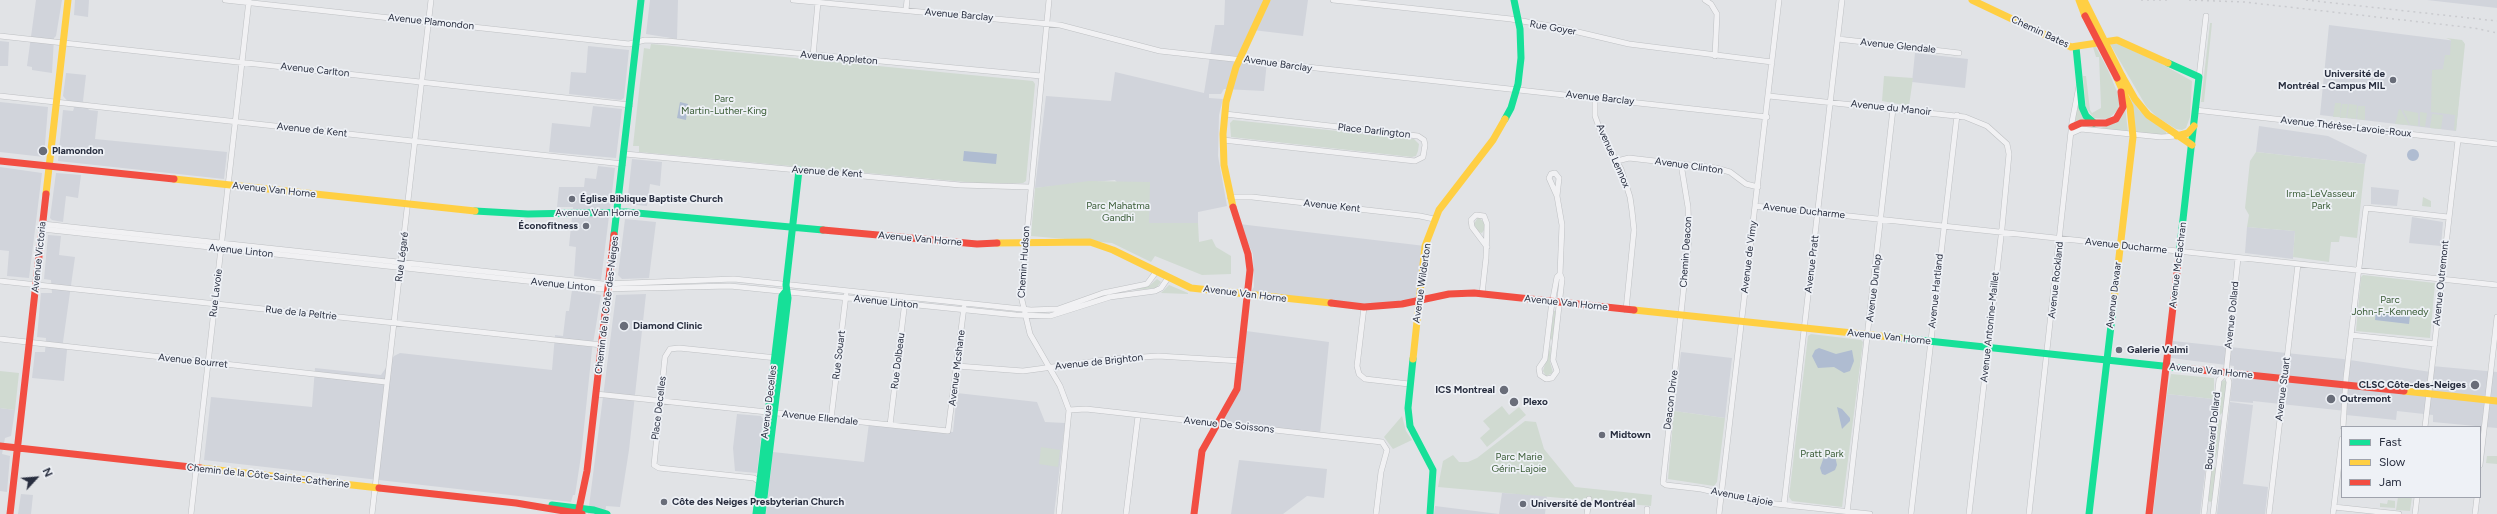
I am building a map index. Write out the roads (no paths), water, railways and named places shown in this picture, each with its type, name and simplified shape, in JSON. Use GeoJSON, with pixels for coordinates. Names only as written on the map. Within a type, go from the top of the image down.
{"type":"FeatureCollection","features":[{"type":"Feature","properties":{"kind":"main road","name":"Avenue Victoria"},"geometry":{"type":"LineString","coordinates":[[10,514],[68,0]]}},
{"type":"Feature","properties":{"kind":"main road","name":"Chemin de la Côte-des-Neiges"},"geometry":{"type":"LineString","coordinates":[[579,512],[586,476],[602,345],[641,0]]}},
{"type":"Feature","properties":{"kind":"main road"},"geometry":{"type":"LineString","coordinates":[[1194,514],[1202,451],[1234,397],[1241,361],[1249,295],[1248,254],[1230,197],[1224,165],[1223,140],[1225,114],[1231,82],[1240,58],[1267,0]]}},
{"type":"Feature","properties":{"kind":"main road","name":"Avenue Wilderton"},"geometry":{"type":"LineString","coordinates":[[1430,514],[1433,470],[1428,457],[1410,426],[1408,408],[1409,384],[1425,246],[1434,220],[1443,205],[1500,130],[1517,90],[1521,58],[1519,22],[1514,0]]}},
{"type":"Feature","properties":{"kind":"main road","name":"Chemin Bates"},"geometry":{"type":"LineString","coordinates":[[1972,0],[2068,46],[2076,47],[2102,41],[2117,40],[2199,77]]}},
{"type":"Feature","properties":{"kind":"main road"},"geometry":{"type":"LineString","coordinates":[[2078,0],[2119,77],[2146,113],[2192,145]]}},
{"type":"Feature","properties":{"kind":"main road"},"geometry":{"type":"LineString","coordinates":[[2072,130],[2079,123],[2110,122],[2121,112],[2123,101],[2119,77],[2084,0]]}},
{"type":"Feature","properties":{"kind":"main road","name":"Avenue Rockland"},"geometry":{"type":"LineString","coordinates":[[2076,47],[2079,85]]}},
{"type":"Feature","properties":{"kind":"main road","name":"Avenue Davaar"},"geometry":{"type":"LineString","coordinates":[[2089,514],[2133,134],[2129,105],[2119,77]]}},
{"type":"Feature","properties":{"kind":"main road","name":"Avenue McEachran"},"geometry":{"type":"LineString","coordinates":[[2149,514],[2199,77]]}},
{"type":"Feature","properties":{"kind":"main road"},"geometry":{"type":"LineString","coordinates":[[2079,85],[2083,110],[2094,123]]}},
{"type":"Feature","properties":{"kind":"main road"},"geometry":{"type":"LineString","coordinates":[[2177,136],[2188,133],[2194,126]]}},
{"type":"Feature","properties":{"kind":"main road","name":"Avenue Van Horne"},"geometry":{"type":"LineString","coordinates":[[0,161],[507,214],[618,211],[976,244],[1069,241],[1090,242],[1113,250],[1168,278],[1196,289],[1249,295],[1364,307],[1384,307],[1449,294],[1482,294],[2497,401]]}},
{"type":"Feature","properties":{"kind":"main road","name":"Avenue Decelles"},"geometry":{"type":"LineString","coordinates":[[762,514],[763,483],[777,358],[782,296],[786,288],[799,170]]}},
{"type":"Feature","properties":{"kind":"main road","name":"Chemin de la Côte-Sainte-Catherine"},"geometry":{"type":"LineString","coordinates":[[0,446],[607,514]]}},
{"type":"Feature","properties":{"kind":"main road","name":"Avenue Decelles"},"geometry":{"type":"LineString","coordinates":[[756,514],[763,483]]}},
{"type":"Feature","properties":{"kind":"street","name":"Avenue Plamondon"},"geometry":{"type":"LineString","coordinates":[[225,0],[249,1],[629,44],[637,42]]}},
{"type":"Feature","properties":{"kind":"street","name":"Rue Légaré"},"geometry":{"type":"LineString","coordinates":[[372,514],[392,323],[402,262],[431,0]]}},
{"type":"Feature","properties":{"kind":"street","name":"Avenue Barclay"},"geometry":{"type":"LineString","coordinates":[[793,0],[1046,23],[1088,31],[1147,49],[1767,117]]}},
{"type":"Feature","properties":{"kind":"street"},"geometry":{"type":"LineString","coordinates":[[906,10],[907,0]]}},
{"type":"Feature","properties":{"kind":"street","name":"Chemin Hudson"},"geometry":{"type":"LineString","coordinates":[[1049,0],[1021,290],[1022,309],[1032,339],[1060,386],[1069,410],[1059,514]]}},
{"type":"Feature","properties":{"kind":"street","name":"Rue Goyer"},"geometry":{"type":"LineString","coordinates":[[1333,0],[1519,22],[1561,28],[1629,44],[1772,62]]}},
{"type":"Feature","properties":{"kind":"street"},"geometry":{"type":"LineString","coordinates":[[1705,0],[1711,4],[1717,14],[1715,56]]}},
{"type":"Feature","properties":{"kind":"street","name":"Avenue de Vimy"},"geometry":{"type":"LineString","coordinates":[[1719,514],[1755,206],[1767,117],[1779,0]]}},
{"type":"Feature","properties":{"kind":"street","name":"Avenue Pratt"},"geometry":{"type":"LineString","coordinates":[[1784,504],[1842,0]]}},
{"type":"Feature","properties":{"kind":"street","name":"Rue Lavoie"},"geometry":{"type":"LineString","coordinates":[[191,514],[249,1]]}},
{"type":"Feature","properties":{"kind":"street"},"geometry":{"type":"LineString","coordinates":[[812,56],[818,2]]}},
{"type":"Feature","properties":{"kind":"street","name":"Avenue McEachran"},"geometry":{"type":"LineString","coordinates":[[2199,77],[2206,16]]}},
{"type":"Feature","properties":{"kind":"street","name":"Avenue Carlton"},"geometry":{"type":"LineString","coordinates":[[0,36],[630,105]]}},
{"type":"Feature","properties":{"kind":"street","name":"Avenue Glendale"},"geometry":{"type":"LineString","coordinates":[[1838,39],[1959,53]]}},
{"type":"Feature","properties":{"kind":"street","name":"Avenue Appleton"},"geometry":{"type":"LineString","coordinates":[[637,42],[645,40],[671,42],[1041,76]]}},
{"type":"Feature","properties":{"kind":"street","name":"Avenue Rockland"},"geometry":{"type":"LineString","coordinates":[[2029,514],[2072,130],[2079,85]]}},
{"type":"Feature","properties":{"kind":"street","name":"Avenue de Kent"},"geometry":{"type":"LineString","coordinates":[[0,96],[623,164]]}},
{"type":"Feature","properties":{"kind":"street","name":"Avenue du Manoir"},"geometry":{"type":"LineString","coordinates":[[1769,96],[1957,115],[1978,121],[2006,142]]}},
{"type":"Feature","properties":{"kind":"street","name":"Avenue Lennox"},"geometry":{"type":"LineString","coordinates":[[1595,98],[1594,113],[1599,127],[1617,161],[1628,190],[1634,220],[1626,310]]}},
{"type":"Feature","properties":{"kind":"street","name":"Avenue Dunlop"},"geometry":{"type":"LineString","coordinates":[[1847,513],[1882,219],[1893,109]]}},
{"type":"Feature","properties":{"kind":"street","name":"Avenue Thérèse-Lavoie-Roux"},"geometry":{"type":"LineString","coordinates":[[2195,110],[2497,144]]}},
{"type":"Feature","properties":{"kind":"street","name":"Place Darlington"},"geometry":{"type":"LineString","coordinates":[[1223,140],[1415,161],[1424,157],[1425,145],[1424,140],[1418,136],[1225,114]]}},
{"type":"Feature","properties":{"kind":"street","name":"Avenue Hartland"},"geometry":{"type":"LineString","coordinates":[[1911,514],[1957,115]]}},
{"type":"Feature","properties":{"kind":"street"},"geometry":{"type":"LineString","coordinates":[[2072,130],[2081,129],[2164,138],[2177,136]]}},
{"type":"Feature","properties":{"kind":"street","name":"Avenue Outremont"},"geometry":{"type":"LineString","coordinates":[[2425,426],[2448,216],[2458,140]]}},
{"type":"Feature","properties":{"kind":"street","name":"Avenue Antonine-Maillet"},"geometry":{"type":"LineString","coordinates":[[1969,514],[2009,154],[2006,142]]}},
{"type":"Feature","properties":{"kind":"street","name":"Avenue de Kent"},"geometry":{"type":"LineString","coordinates":[[624,154],[960,185],[1030,187]]}},
{"type":"Feature","properties":{"kind":"street","name":"Avenue Clinton"},"geometry":{"type":"LineString","coordinates":[[1617,161],[1629,158],[1725,170],[1746,184],[1758,187]]}},
{"type":"Feature","properties":{"kind":"street","name":"Chemin Deacon"},"geometry":{"type":"LineString","coordinates":[[1681,164],[1688,207],[1689,230],[1681,316]]}},
{"type":"Feature","properties":{"kind":"street"},"geometry":{"type":"LineString","coordinates":[[1557,196],[1563,237],[1560,274],[1557,277],[1557,303],[1553,360],[1557,371],[1553,377],[1546,379],[1540,375],[1539,368],[1545,359],[1557,303]]}},
{"type":"Feature","properties":{"kind":"street","name":"Avenue Kent"},"geometry":{"type":"LineString","coordinates":[[1230,197],[1252,197],[1420,216],[1434,220]]}},
{"type":"Feature","properties":{"kind":"street","name":"Avenue Ducharme"},"geometry":{"type":"LineString","coordinates":[[1755,206],[2497,285]]}},
{"type":"Feature","properties":{"kind":"street"},"geometry":{"type":"LineString","coordinates":[[2343,426],[2351,335],[2366,208],[2448,216]]}},
{"type":"Feature","properties":{"kind":"street"},"geometry":{"type":"LineString","coordinates":[[1482,294],[1487,248],[1486,218],[1476,215],[1471,220],[1472,227],[1487,248]]}},
{"type":"Feature","properties":{"kind":"street","name":"Avenue Linton"},"geometry":{"type":"LineString","coordinates":[[43,227],[222,246],[402,262],[609,287]]}},
{"type":"Feature","properties":{"kind":"street","name":"Avenue Linton"},"geometry":{"type":"LineString","coordinates":[[222,246],[400,268],[609,287],[734,279],[845,298],[905,304],[1022,309],[1058,309],[1103,293],[1130,290],[1155,291],[1161,288],[1168,278]]}},
{"type":"Feature","properties":{"kind":"street","name":"Avenue Dollard"},"geometry":{"type":"LineString","coordinates":[[2226,373],[2238,258]]}},
{"type":"Feature","properties":{"kind":"street","name":"Avenue Stuart"},"geometry":{"type":"LineString","coordinates":[[2269,514],[2298,264]]}},
{"type":"Feature","properties":{"kind":"street","name":"Avenue Linton"},"geometry":{"type":"LineString","coordinates":[[786,288],[906,298],[1024,316],[1063,313],[1147,284],[1156,272]]}},
{"type":"Feature","properties":{"kind":"street","name":"Rue de la Peltrie"},"geometry":{"type":"LineString","coordinates":[[0,281],[602,345]]}},
{"type":"Feature","properties":{"kind":"street","name":"Rue Souart"},"geometry":{"type":"LineString","coordinates":[[831,419],[846,292]]}},
{"type":"Feature","properties":{"kind":"street","name":"Rue Dolbeau"},"geometry":{"type":"LineString","coordinates":[[890,425],[906,298]]}},
{"type":"Feature","properties":{"kind":"street","name":"Avenue Mcshane"},"geometry":{"type":"LineString","coordinates":[[948,431],[964,307]]}},
{"type":"Feature","properties":{"kind":"street"},"geometry":{"type":"LineString","coordinates":[[1364,307],[1358,361],[1359,374],[1369,380],[1409,384]]}},
{"type":"Feature","properties":{"kind":"street","name":"Deacon Drive"},"geometry":{"type":"LineString","coordinates":[[1663,483],[1681,316]]}},
{"type":"Feature","properties":{"kind":"street"},"geometry":{"type":"LineString","coordinates":[[2481,458],[2497,317]]}},
{"type":"Feature","properties":{"kind":"street"},"geometry":{"type":"LineString","coordinates":[[2351,335],[2435,344]]}},
{"type":"Feature","properties":{"kind":"street","name":"Avenue Bourret"},"geometry":{"type":"LineString","coordinates":[[0,339],[386,382]]}},
{"type":"Feature","properties":{"kind":"street","name":"Place Decelles"},"geometry":{"type":"LineString","coordinates":[[763,483],[754,478],[656,466],[653,459],[665,357],[667,352],[672,348],[777,358]]}},
{"type":"Feature","properties":{"kind":"street","name":"Avenue de Brighton"},"geometry":{"type":"LineString","coordinates":[[957,366],[1023,371],[1112,359],[1158,356],[1241,361]]}},
{"type":"Feature","properties":{"kind":"street","name":"Boulevard Dollard"},"geometry":{"type":"LineString","coordinates":[[2204,514],[2219,380],[2226,373],[2229,382],[2213,514]]}},
{"type":"Feature","properties":{"kind":"street","name":"Avenue Ellendale"},"geometry":{"type":"LineString","coordinates":[[596,394],[948,431]]}},
{"type":"Feature","properties":{"kind":"street","name":"Avenue De Soissons"},"geometry":{"type":"LineString","coordinates":[[1069,410],[1086,409],[1138,416],[1378,441],[1386,446],[1387,453],[1380,478],[1376,514]]}},
{"type":"Feature","properties":{"kind":"street"},"geometry":{"type":"LineString","coordinates":[[1126,514],[1138,416]]}},
{"type":"Feature","properties":{"kind":"street"},"geometry":{"type":"LineString","coordinates":[[2333,514],[2341,454]]}},
{"type":"Feature","properties":{"kind":"street","name":"Avenue Lajoie"},"geometry":{"type":"LineString","coordinates":[[1663,483],[1666,485],[1721,494],[1757,502],[1784,504],[1847,513],[1870,514]]}},
{"type":"Feature","properties":{"kind":"street"},"geometry":{"type":"LineString","coordinates":[[2415,514],[2417,498]]}},
{"type":"Feature","properties":{"kind":"street"},"geometry":{"type":"LineString","coordinates":[[2475,514],[2477,498]]}},
{"type":"Feature","properties":{"kind":"street"},"geometry":{"type":"LineString","coordinates":[[1587,514],[1589,499]]}},
{"type":"Feature","properties":{"kind":"street"},"geometry":{"type":"LineString","coordinates":[[2334,507],[2399,514]]}},
{"type":"Feature","properties":{"kind":"water"},"geometry":{"type":"Polygon","coordinates":[[[680,102],[688,104],[686,120],[677,118],[680,102]]]}},
{"type":"Feature","properties":{"kind":"water"},"geometry":{"type":"Polygon","coordinates":[[[2413,149],[2417,151],[2419,155],[2417,159],[2413,161],[2409,159],[2407,155],[2409,151],[2413,149]]]}},
{"type":"Feature","properties":{"kind":"water"},"geometry":{"type":"Polygon","coordinates":[[[964,151],[997,154],[996,164],[963,161],[964,151]]]}},
{"type":"Feature","properties":{"kind":"water"},"geometry":{"type":"Polygon","coordinates":[[[2376,311],[2410,315],[2409,324],[2375,320],[2376,311]]]}},
{"type":"Feature","properties":{"kind":"water"},"geometry":{"type":"Polygon","coordinates":[[[1819,348],[1836,354],[1852,350],[1854,361],[1850,371],[1844,373],[1834,367],[1818,368],[1812,356],[1815,350],[1819,348]]]}},
{"type":"Feature","properties":{"kind":"water"},"geometry":{"type":"Polygon","coordinates":[[[1837,407],[1842,409],[1850,418],[1850,421],[1842,429],[1837,407]]]}},
{"type":"Feature","properties":{"kind":"water"},"geometry":{"type":"Polygon","coordinates":[[[1825,454],[1830,457],[1835,456],[1837,465],[1835,470],[1825,475],[1822,474],[1820,468],[1825,454]]]}},
{"type":"Feature","properties":{"kind":"railway"},"geometry":{"type":"LineString","coordinates":[[2141,0],[2167,0]]}},
{"type":"Feature","properties":{"kind":"railway"},"geometry":{"type":"LineString","coordinates":[[2189,0],[2244,2],[2474,28],[2497,33]]}},
{"type":"Feature","properties":{"kind":"railway"},"geometry":{"type":"LineString","coordinates":[[2306,0],[2497,21]]}},
{"type":"Feature","properties":{"kind":"place","name":"Université de Montréal - Campus MIL"},"geometry":{"type":"Point","coordinates":[2393,80]}},
{"type":"Feature","properties":{"kind":"place","name":"Plamondon"},"geometry":{"type":"Point","coordinates":[43,151]}},
{"type":"Feature","properties":{"kind":"place","name":"Église Biblique Baptiste Church"},"geometry":{"type":"Point","coordinates":[572,199]}},
{"type":"Feature","properties":{"kind":"place","name":"Éconofitness"},"geometry":{"type":"Point","coordinates":[586,226]}},
{"type":"Feature","properties":{"kind":"place","name":"Diamond Clinic"},"geometry":{"type":"Point","coordinates":[624,326]}},
{"type":"Feature","properties":{"kind":"place","name":"Galerie Valmi"},"geometry":{"type":"Point","coordinates":[2119,350]}},
{"type":"Feature","properties":{"kind":"place","name":"CLSC Côte-des-Neiges"},"geometry":{"type":"Point","coordinates":[2475,385]}},
{"type":"Feature","properties":{"kind":"place","name":"ICS Montreal"},"geometry":{"type":"Point","coordinates":[1504,390]}},
{"type":"Feature","properties":{"kind":"place","name":"Outremont"},"geometry":{"type":"Point","coordinates":[2331,399]}},
{"type":"Feature","properties":{"kind":"place","name":"Plexo"},"geometry":{"type":"Point","coordinates":[1514,402]}},
{"type":"Feature","properties":{"kind":"place","name":"Midtown"},"geometry":{"type":"Point","coordinates":[1602,435]}},
{"type":"Feature","properties":{"kind":"place","name":"Côte des Neiges Presbyterian Church"},"geometry":{"type":"Point","coordinates":[664,502]}},
{"type":"Feature","properties":{"kind":"place","name":"Université de Montréal"},"geometry":{"type":"Point","coordinates":[1523,504]}},
{"type":"Feature","properties":{"kind":"park label","name":"Parc Martin-Luther-King"},"geometry":{"type":"Point","coordinates":[724,104]}},
{"type":"Feature","properties":{"kind":"park label","name":"Irma-LeVasseur Park"},"geometry":{"type":"Point","coordinates":[2321,200]}},
{"type":"Feature","properties":{"kind":"park label","name":"Parc Mahatma Gandhi"},"geometry":{"type":"Point","coordinates":[1118,212]}},
{"type":"Feature","properties":{"kind":"park label","name":"Parc John-F.-Kennedy"},"geometry":{"type":"Point","coordinates":[2390,306]}},
{"type":"Feature","properties":{"kind":"park label","name":"Pratt Park"},"geometry":{"type":"Point","coordinates":[1822,454]}},
{"type":"Feature","properties":{"kind":"park label","name":"Parc Marie Gérin-Lajoie"},"geometry":{"type":"Point","coordinates":[1519,462]}}]}
